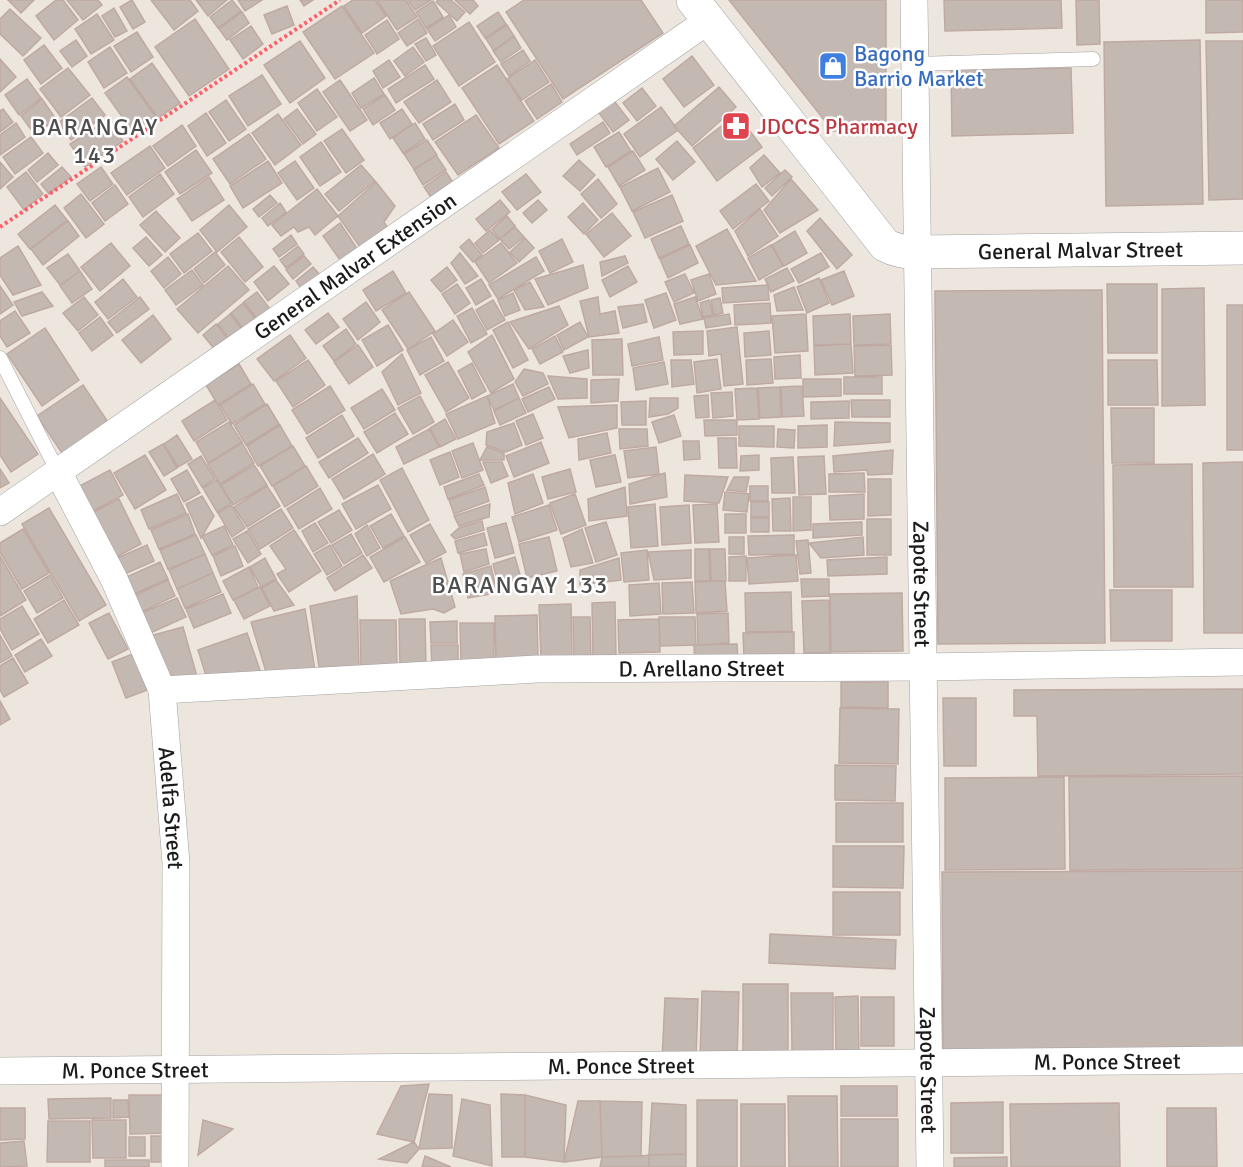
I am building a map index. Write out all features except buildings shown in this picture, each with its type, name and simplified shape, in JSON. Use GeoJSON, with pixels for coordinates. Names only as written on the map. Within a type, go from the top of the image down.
{"type":"FeatureCollection","features":[{"type":"Feature","properties":{"kind":"street","name":"Zapote Street"},"geometry":{"type":"LineString","coordinates":[[914,0],[930,1167]]}},
{"type":"Feature","properties":{"kind":"street","name":"General Malvar Street"},"geometry":{"type":"LineString","coordinates":[[701,10],[885,245],[893,249],[918,252],[1243,248]]}},
{"type":"Feature","properties":{"kind":"street","name":"General Malvar Extension"},"geometry":{"type":"LineString","coordinates":[[0,512],[701,10]]}},
{"type":"Feature","properties":{"kind":"street","name":"Adelfa Street"},"geometry":{"type":"LineString","coordinates":[[58,471],[114,579],[162,690],[176,863],[175,1167]]}},
{"type":"Feature","properties":{"kind":"street","name":"D. Arellano Street"},"geometry":{"type":"LineString","coordinates":[[162,690],[537,669],[923,667],[1243,662]]}},
{"type":"Feature","properties":{"kind":"street","name":"M. Ponce Street"},"geometry":{"type":"LineString","coordinates":[[0,1071],[1243,1060]]}},
{"type":"Feature","properties":{"kind":"lane"},"geometry":{"type":"LineString","coordinates":[[915,64],[1093,59]]}},
{"type":"Feature","properties":{"kind":"lane"},"geometry":{"type":"LineString","coordinates":[[0,358],[58,471]]}},
{"type":"Feature","properties":{"kind":"path"},"geometry":{"type":"LineString","coordinates":[[0,227],[340,0]]}},
{"type":"Feature","properties":{"kind":"place","name":"Bagong Barrio Market"},"geometry":{"type":"Point","coordinates":[833,66]}},
{"type":"Feature","properties":{"kind":"place","name":"JDCCS Pharmacy"},"geometry":{"type":"Point","coordinates":[736,126]}},
{"type":"Feature","properties":{"kind":"district","name":"BARANGAY 143"},"geometry":{"type":"Point","coordinates":[95,141]}},
{"type":"Feature","properties":{"kind":"district","name":"BARANGAY 133"},"geometry":{"type":"Point","coordinates":[520,585]}}]}
